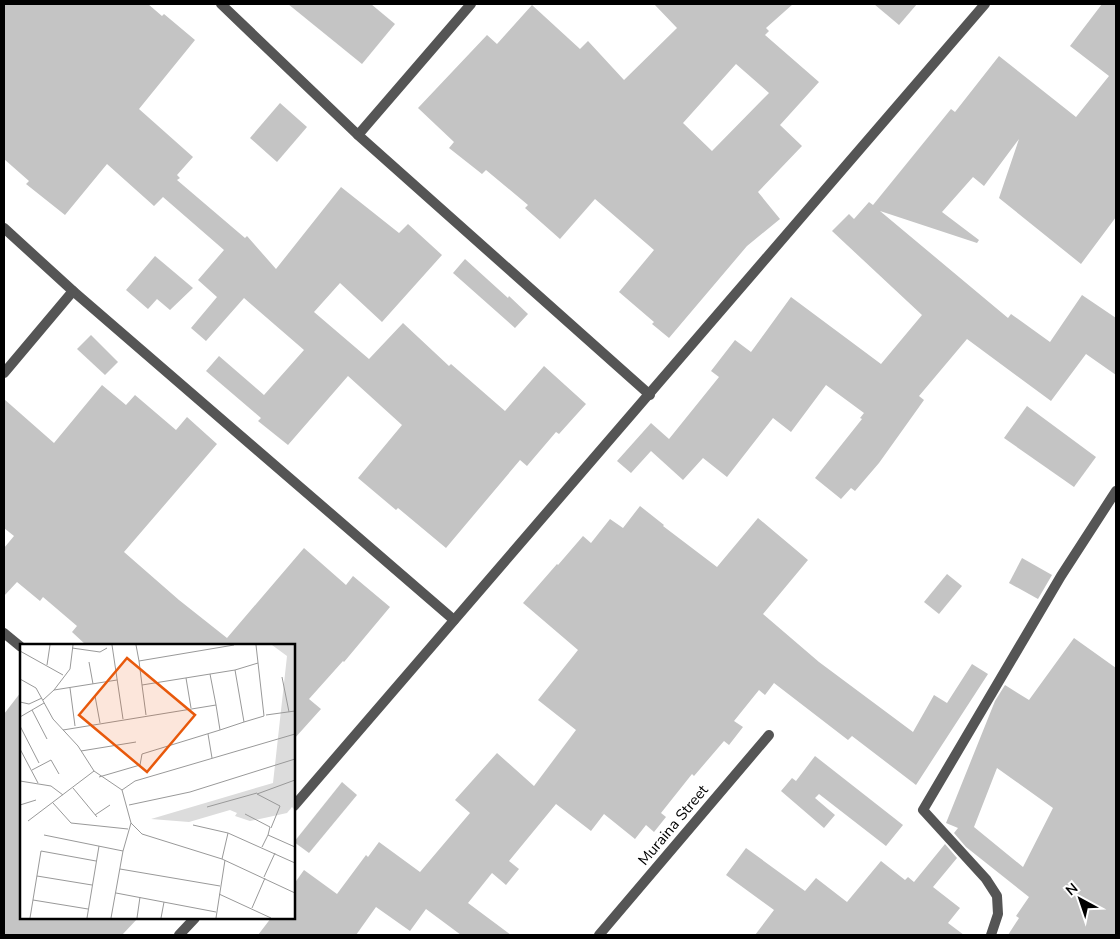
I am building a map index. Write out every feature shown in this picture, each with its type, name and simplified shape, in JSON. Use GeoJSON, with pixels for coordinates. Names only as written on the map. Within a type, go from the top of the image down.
{"type":"FeatureCollection","features":[{"type":"Feature","properties":{"kind":"street"},"geometry":{"type":"LineString","coordinates":[[221,4],[358,135],[650,395]]}},
{"type":"Feature","properties":{"kind":"street"},"geometry":{"type":"LineString","coordinates":[[358,135],[471,4]]}},
{"type":"Feature","properties":{"kind":"street"},"geometry":{"type":"LineString","coordinates":[[295,805],[985,4]]}},
{"type":"Feature","properties":{"kind":"street"},"geometry":{"type":"LineString","coordinates":[[4,228],[73,292],[454,620]]}},
{"type":"Feature","properties":{"kind":"street"},"geometry":{"type":"LineString","coordinates":[[4,373],[73,292]]}},
{"type":"Feature","properties":{"kind":"street"},"geometry":{"type":"LineString","coordinates":[[991,935],[998,914],[997,896],[986,879],[923,810],[1061,576],[1116,491]]}},
{"type":"Feature","properties":{"kind":"street"},"geometry":{"type":"LineString","coordinates":[[4,633],[20,646]]}},
{"type":"Feature","properties":{"kind":"street","name":"Muraina Street"},"geometry":{"type":"LineString","coordinates":[[599,935],[769,735]]}},
{"type":"Feature","properties":{"kind":"street"},"geometry":{"type":"LineString","coordinates":[[179,935],[194,919]]}},
{"type":"Feature","properties":{"kind":"building"},"geometry":{"type":"Polygon","coordinates":[[[4,4],[148,4],[162,16],[164,14],[195,40],[139,109],[193,157],[177,175],[180,178],[177,180],[245,238],[247,236],[276,269],[341,187],[399,233],[408,224],[442,255],[382,322],[340,283],[314,312],[369,359],[403,323],[449,366],[451,364],[505,411],[544,366],[586,404],[559,434],[556,432],[527,466],[520,460],[446,548],[358,478],[402,425],[348,376],[288,445],[258,421],[261,418],[206,371],[219,356],[264,395],[304,350],[244,298],[206,341],[191,328],[217,297],[198,280],[224,250],[163,197],[154,206],[107,164],[65,215],[26,184],[29,181],[4,159],[4,4]]]}},
{"type":"Feature","properties":{"kind":"building"},"geometry":{"type":"Polygon","coordinates":[[[288,4],[371,4],[395,24],[362,64],[288,4]]]}},
{"type":"Feature","properties":{"kind":"building"},"geometry":{"type":"Polygon","coordinates":[[[654,4],[793,4],[766,28],[769,31],[765,35],[819,82],[780,125],[802,146],[758,192],[780,219],[747,246],[669,338],[652,324],[654,322],[619,292],[654,250],[595,199],[560,239],[525,208],[528,205],[486,170],[482,174],[449,148],[454,142],[418,108],[487,35],[497,44],[532,5],[580,49],[588,41],[624,80],[677,28],[654,4]],[[736,64],[683,123],[712,151],[769,93],[736,64]]]}},
{"type":"Feature","properties":{"kind":"building"},"geometry":{"type":"Polygon","coordinates":[[[874,4],[917,4],[899,25],[874,4]]]}},
{"type":"Feature","properties":{"kind":"building"},"geometry":{"type":"Polygon","coordinates":[[[1102,4],[1116,4],[1116,217],[1081,264],[999,198],[1019,139],[984,186],[973,177],[942,212],[979,240],[977,243],[880,211],[1008,318],[1011,314],[1050,342],[1082,295],[1116,318],[1116,375],[1086,354],[1051,401],[967,339],[919,396],[924,400],[879,463],[855,491],[851,488],[841,499],[815,478],[862,419],[860,418],[864,413],[826,385],[791,432],[773,418],[727,477],[703,458],[683,480],[651,451],[631,473],[617,461],[651,423],[669,439],[719,377],[711,371],[735,340],[751,352],[791,297],[881,364],[922,315],[832,231],[849,214],[854,219],[869,202],[873,205],[951,109],[955,112],[999,56],[1076,117],[1109,76],[1070,46],[1102,4]]]}},
{"type":"Feature","properties":{"kind":"building"},"geometry":{"type":"Polygon","coordinates":[[[280,103],[307,127],[277,162],[250,138],[280,103]]]}},
{"type":"Feature","properties":{"kind":"building"},"geometry":{"type":"Polygon","coordinates":[[[155,256],[193,288],[170,310],[157,299],[148,309],[126,290],[155,256]]]}},
{"type":"Feature","properties":{"kind":"building"},"geometry":{"type":"Polygon","coordinates":[[[465,259],[528,314],[515,328],[453,273],[465,259]]]}},
{"type":"Feature","properties":{"kind":"building"},"geometry":{"type":"Polygon","coordinates":[[[91,335],[118,362],[105,375],[77,349],[91,335]]]}},
{"type":"Feature","properties":{"kind":"building"},"geometry":{"type":"Polygon","coordinates":[[[102,385],[126,405],[135,395],[176,430],[187,417],[217,444],[124,552],[179,600],[227,638],[304,548],[346,585],[353,576],[390,607],[344,662],[309,699],[321,709],[295,738],[295,644],[85,644],[72,632],[77,626],[43,597],[40,601],[17,582],[4,596],[4,548],[14,536],[4,528],[4,399],[54,443],[102,385]]]}},
{"type":"Feature","properties":{"kind":"building"},"geometry":{"type":"Polygon","coordinates":[[[1027,406],[1096,457],[1074,487],[1004,438],[1027,406]]]}},
{"type":"Feature","properties":{"kind":"building"},"geometry":{"type":"Polygon","coordinates":[[[640,506],[717,567],[758,518],[808,560],[763,614],[819,662],[913,732],[934,695],[947,703],[972,664],[988,674],[916,785],[852,736],[848,740],[774,683],[765,695],[759,690],[734,721],[743,727],[729,745],[724,741],[694,776],[692,774],[661,813],[666,817],[654,832],[646,825],[635,839],[604,814],[591,831],[556,804],[509,861],[519,869],[506,885],[492,873],[468,903],[511,935],[461,935],[426,909],[410,931],[376,907],[356,935],[258,935],[270,919],[295,919],[295,883],[304,870],[337,894],[366,855],[368,857],[379,842],[420,872],[470,813],[455,800],[497,753],[534,786],[576,730],[538,700],[578,650],[523,603],[583,536],[591,543],[610,519],[623,528],[640,506]]]}},
{"type":"Feature","properties":{"kind":"building"},"geometry":{"type":"Polygon","coordinates":[[[1022,558],[1052,575],[1038,599],[1009,583],[1022,558]]]}},
{"type":"Feature","properties":{"kind":"building"},"geometry":{"type":"Polygon","coordinates":[[[947,574],[962,586],[939,614],[924,602],[947,574]]]}},
{"type":"Feature","properties":{"kind":"building"},"geometry":{"type":"Polygon","coordinates":[[[1074,638],[1116,668],[1116,935],[1008,935],[1019,918],[1016,916],[1029,897],[966,847],[954,833],[958,828],[946,823],[995,701],[1005,685],[1029,700],[1074,638]],[[997,768],[974,827],[1023,867],[1053,808],[997,768]]]}},
{"type":"Feature","properties":{"kind":"building"},"geometry":{"type":"Polygon","coordinates":[[[20,693],[20,919],[137,919],[122,935],[4,935],[4,714],[20,693]]]}},
{"type":"Feature","properties":{"kind":"building"},"geometry":{"type":"Polygon","coordinates":[[[815,756],[903,825],[886,846],[819,794],[815,798],[835,815],[824,828],[781,791],[792,778],[796,781],[815,756]]]}},
{"type":"Feature","properties":{"kind":"building"},"geometry":{"type":"Polygon","coordinates":[[[342,782],[357,795],[309,853],[295,841],[342,782]]]}},
{"type":"Feature","properties":{"kind":"building"},"geometry":{"type":"Polygon","coordinates":[[[945,844],[957,858],[933,887],[960,908],[948,923],[964,935],[755,935],[774,910],[726,875],[746,848],[805,891],[816,878],[847,902],[881,861],[905,880],[908,877],[914,882],[945,844]]]}}]}
